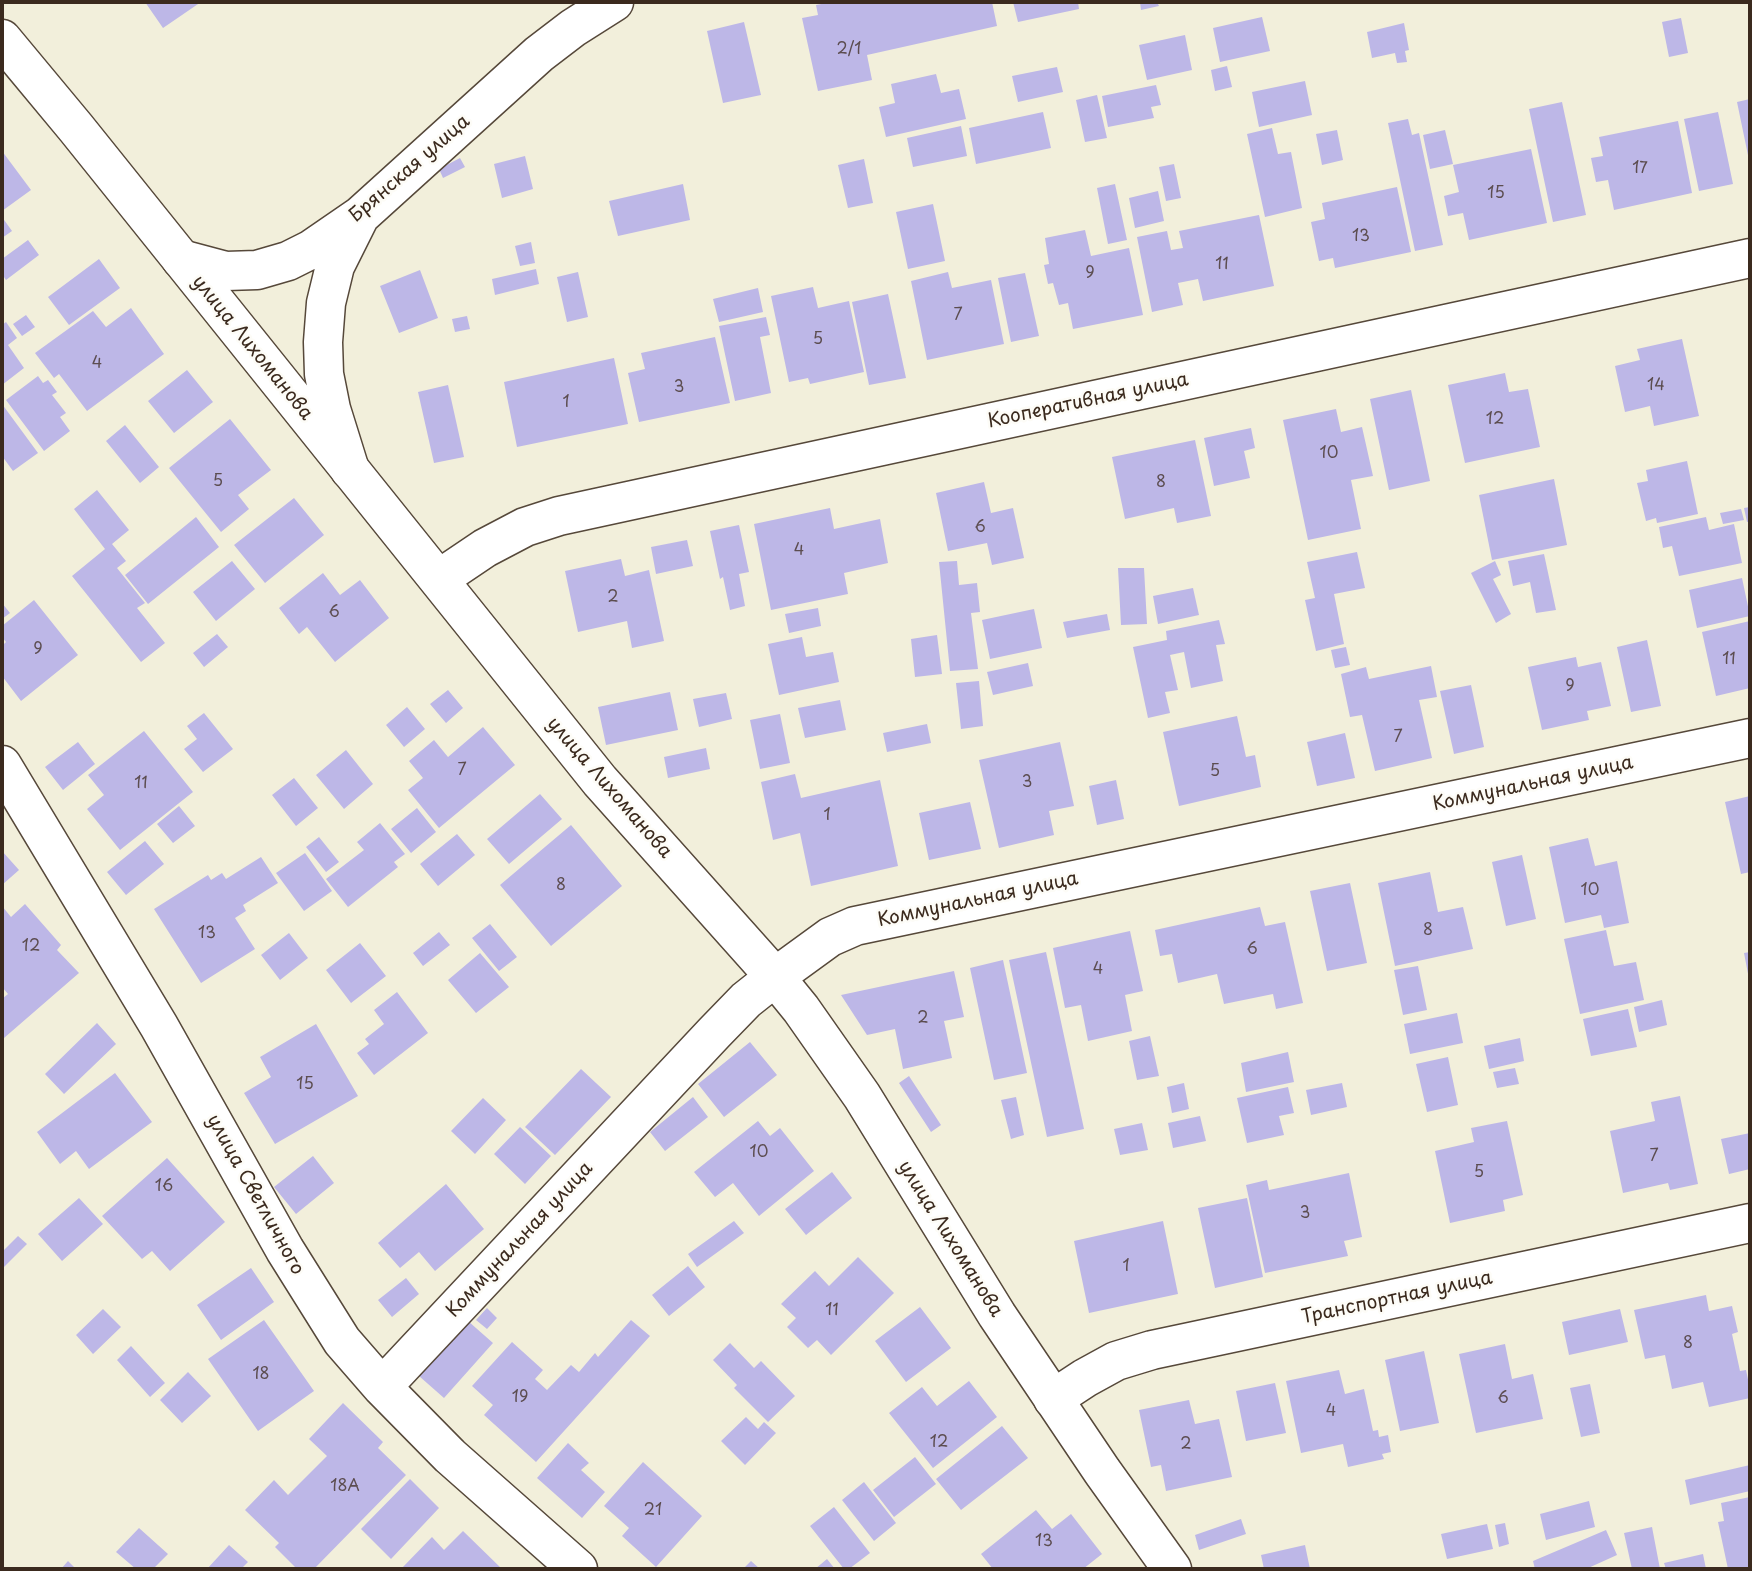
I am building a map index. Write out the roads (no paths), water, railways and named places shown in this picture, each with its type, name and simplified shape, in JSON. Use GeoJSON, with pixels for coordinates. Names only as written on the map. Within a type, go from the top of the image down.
{"type":"FeatureCollection","features":[{"type":"Feature","properties":{"kind":"street","name":"Брянская улица"},"geometry":{"type":"LineString","coordinates":[[181,259],[226,271],[257,270],[288,261],[312,250],[360,216],[539,54],[573,27],[614,2]]}},
{"type":"Feature","properties":{"kind":"street","name":"улица Лихоманова"},"geometry":{"type":"LineString","coordinates":[[2,39],[600,781],[802,1009],[862,1096],[958,1254],[1053,1399],[1172,1569]]}},
{"type":"Feature","properties":{"kind":"street"},"geometry":{"type":"LineString","coordinates":[[350,470],[331,410],[324,374],[323,342],[326,303],[335,266],[360,216]]}},
{"type":"Feature","properties":{"kind":"street","name":"Кооперативная улица"},"geometry":{"type":"LineString","coordinates":[[439,579],[485,548],[525,527],[559,516],[1750,258]]}},
{"type":"Feature","properties":{"kind":"street","name":"Коммунальная улица"},"geometry":{"type":"LineString","coordinates":[[382,1387],[746,1000],[822,942],[855,926],[1750,738]]}},
{"type":"Feature","properties":{"kind":"street","name":"улица Светличного"},"geometry":{"type":"LineString","coordinates":[[2,765],[159,1026],[314,1299],[342,1340],[382,1387],[450,1456],[578,1569]]}},
{"type":"Feature","properties":{"kind":"street","name":"Транспортная улица"},"geometry":{"type":"LineString","coordinates":[[1053,1399],[1116,1361],[1152,1350],[1750,1223]]}}]}
